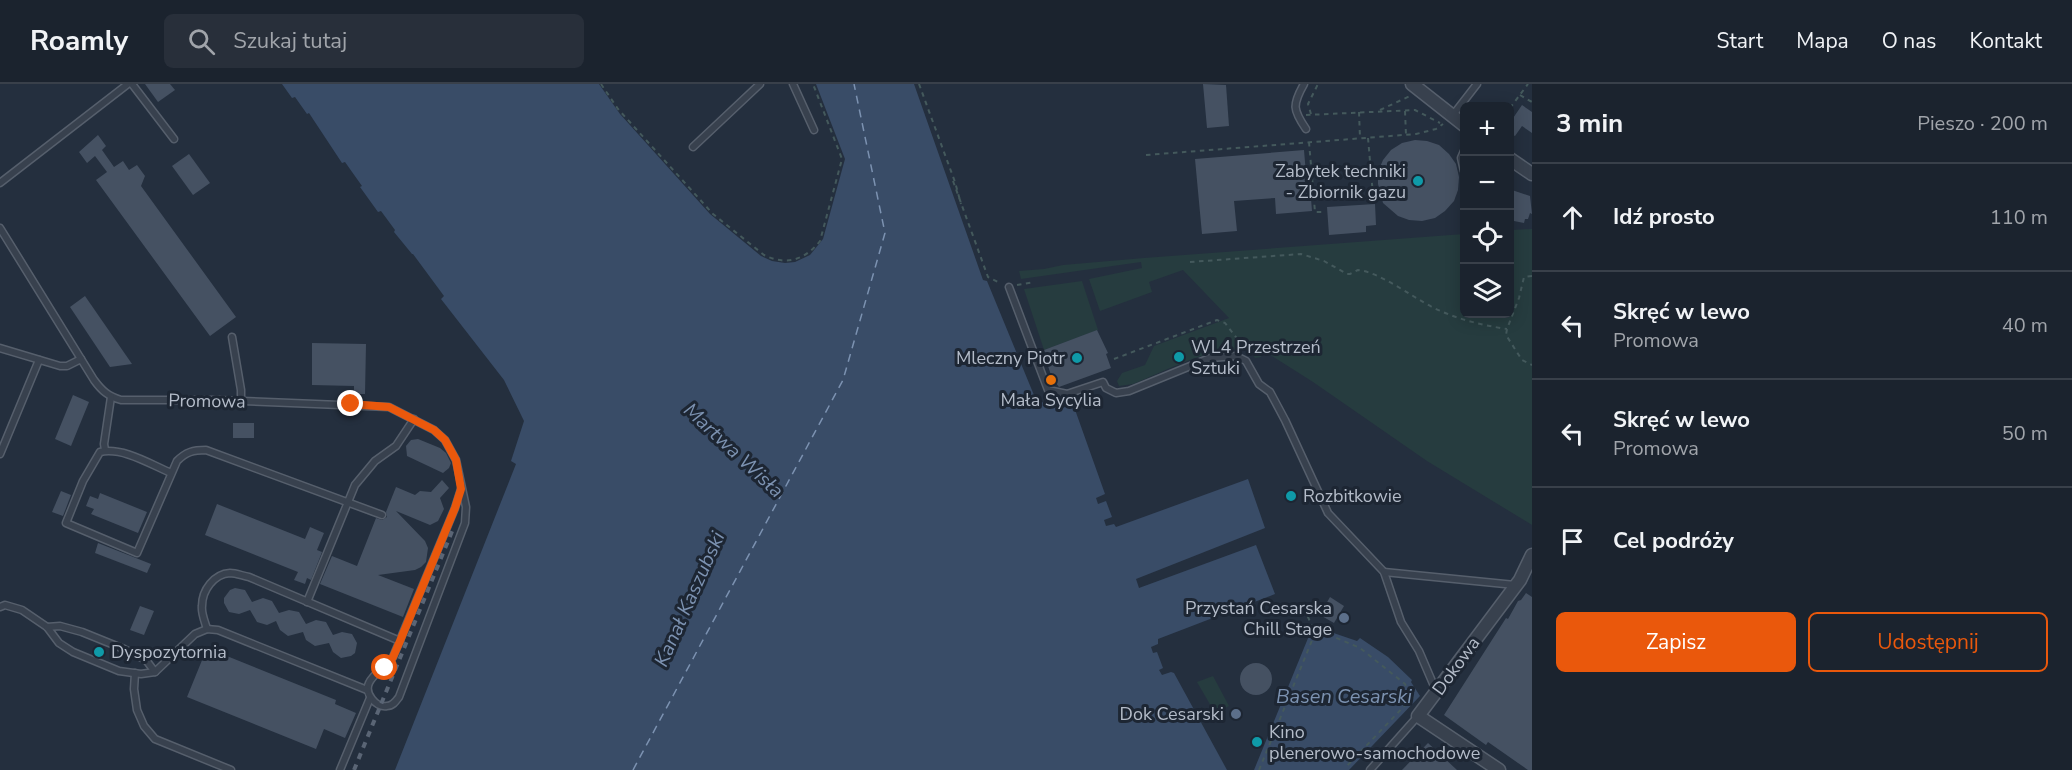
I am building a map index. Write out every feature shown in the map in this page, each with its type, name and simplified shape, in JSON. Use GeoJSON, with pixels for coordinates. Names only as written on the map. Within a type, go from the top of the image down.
{"type":"FeatureCollection","features":[{"type":"Feature","properties":{"kind":"street"},"geometry":{"type":"LineString","coordinates":[[1416,87],[1460,121]]}},
{"type":"Feature","properties":{"kind":"street"},"geometry":{"type":"LineString","coordinates":[[1514,162],[1532,174]]}},
{"type":"Feature","properties":{"kind":"street","name":"Dokowa"},"geometry":{"type":"LineString","coordinates":[[1418,716],[1515,585],[1532,555]]}},
{"type":"Feature","properties":{"kind":"street"},"geometry":{"type":"LineString","coordinates":[[1418,716],[1499,770]]}},
{"type":"Feature","properties":{"kind":"lane"},"geometry":{"type":"LineString","coordinates":[[0,183],[130,84],[174,139]]}},
{"type":"Feature","properties":{"kind":"lane"},"geometry":{"type":"LineString","coordinates":[[693,147],[760,84]]}},
{"type":"Feature","properties":{"kind":"lane"},"geometry":{"type":"LineString","coordinates":[[793,84],[814,130]]}},
{"type":"Feature","properties":{"kind":"lane"},"geometry":{"type":"LineString","coordinates":[[1304,84],[1296,97],[1296,115],[1306,129]]}},
{"type":"Feature","properties":{"kind":"lane"},"geometry":{"type":"LineString","coordinates":[[1453,115],[1477,84]]}},
{"type":"Feature","properties":{"kind":"lane"},"geometry":{"type":"LineString","coordinates":[[0,228],[81,359],[101,389],[111,397],[105,450]]}},
{"type":"Feature","properties":{"kind":"lane"},"geometry":{"type":"LineString","coordinates":[[1010,287],[1048,390],[1067,394],[1103,382],[1106,388],[1116,393],[1129,391],[1210,358],[1236,356],[1246,361],[1259,384],[1270,392],[1280,410],[1328,513],[1384,572],[1401,622],[1419,651],[1437,693]]}},
{"type":"Feature","properties":{"kind":"lane"},"geometry":{"type":"LineString","coordinates":[[231,337],[241,401]]}},
{"type":"Feature","properties":{"kind":"lane"},"geometry":{"type":"LineString","coordinates":[[0,348],[60,366],[67,366],[81,359]]}},
{"type":"Feature","properties":{"kind":"lane"},"geometry":{"type":"LineString","coordinates":[[0,454],[39,360]]}},
{"type":"Feature","properties":{"kind":"lane","name":"Promowa"},"geometry":{"type":"LineString","coordinates":[[111,397],[121,400],[241,401],[389,407],[434,430],[445,440],[456,460],[466,507],[461,535],[399,697],[387,707],[370,698]]}},
{"type":"Feature","properties":{"kind":"lane"},"geometry":{"type":"LineString","coordinates":[[307,602],[355,485],[375,461],[396,446],[414,419]]}},
{"type":"Feature","properties":{"kind":"lane"},"geometry":{"type":"LineString","coordinates":[[171,473],[120,452],[105,450],[100,452],[83,480],[66,523],[137,553],[177,462],[184,454],[194,450],[206,450],[382,515]]}},
{"type":"Feature","properties":{"kind":"lane"},"geometry":{"type":"LineString","coordinates":[[339,770],[370,698],[367,690],[369,682],[385,668],[393,657],[461,489]]}},
{"type":"Feature","properties":{"kind":"lane"},"geometry":{"type":"LineString","coordinates":[[1384,572],[1515,585]]}},
{"type":"Feature","properties":{"kind":"lane"},"geometry":{"type":"LineString","coordinates":[[207,628],[201,607],[203,597],[209,585],[218,576],[231,573],[249,577],[400,641]]}},
{"type":"Feature","properties":{"kind":"lane"},"geometry":{"type":"LineString","coordinates":[[0,607],[6,605],[22,610],[47,627],[59,642],[73,652],[119,671],[155,672],[195,634],[207,628],[218,630],[367,690]]}},
{"type":"Feature","properties":{"kind":"lane"},"geometry":{"type":"LineString","coordinates":[[47,627],[60,626],[82,632],[124,649],[146,660],[155,672]]}},
{"type":"Feature","properties":{"kind":"lane"},"geometry":{"type":"LineString","coordinates":[[135,673],[134,689],[137,710],[144,726],[155,739],[231,770]]}},
{"type":"Feature","properties":{"kind":"lane","name":"Dokowa"},"geometry":{"type":"LineString","coordinates":[[1370,770],[1418,716]]}},
{"type":"Feature","properties":{"kind":"path"},"geometry":{"type":"LineString","coordinates":[[601,84],[618,109],[713,214],[764,255],[771,259],[785,261],[802,258],[811,252],[820,241],[842,159],[813,84]]}},
{"type":"Feature","properties":{"kind":"path"},"geometry":{"type":"LineString","coordinates":[[919,84],[988,277],[1010,287]]}},
{"type":"Feature","properties":{"kind":"path"},"geometry":{"type":"LineString","coordinates":[[1311,114],[1308,104],[1318,84]]}},
{"type":"Feature","properties":{"kind":"path"},"geometry":{"type":"LineString","coordinates":[[1514,102],[1528,84]]}},
{"type":"Feature","properties":{"kind":"path"},"geometry":{"type":"LineString","coordinates":[[1377,111],[1416,87]]}},
{"type":"Feature","properties":{"kind":"path"},"geometry":{"type":"LineString","coordinates":[[1520,95],[1532,102]]}},
{"type":"Feature","properties":{"kind":"path"},"geometry":{"type":"LineString","coordinates":[[1405,110],[1406,135]]}},
{"type":"Feature","properties":{"kind":"path"},"geometry":{"type":"LineString","coordinates":[[1296,115],[1415,110],[1449,129]]}},
{"type":"Feature","properties":{"kind":"path"},"geometry":{"type":"LineString","coordinates":[[1359,112],[1360,138]]}},
{"type":"Feature","properties":{"kind":"path"},"geometry":{"type":"LineString","coordinates":[[1146,155],[1406,135],[1436,129],[1443,124]]}},
{"type":"Feature","properties":{"kind":"path"},"geometry":{"type":"LineString","coordinates":[[1368,138],[1372,195]]}},
{"type":"Feature","properties":{"kind":"path"},"geometry":{"type":"LineString","coordinates":[[1309,142],[1315,212],[1322,212]]}},
{"type":"Feature","properties":{"kind":"path"},"geometry":{"type":"LineString","coordinates":[[1190,262],[1301,254],[1324,261],[1347,274],[1358,270],[1373,274],[1449,315],[1482,325],[1507,329]]}},
{"type":"Feature","properties":{"kind":"path"},"geometry":{"type":"LineString","coordinates":[[1532,276],[1524,277],[1506,336],[1522,360],[1532,365]]}},
{"type":"Feature","properties":{"kind":"path"},"geometry":{"type":"LineString","coordinates":[[1022,283],[1034,282]]}},
{"type":"Feature","properties":{"kind":"path"},"geometry":{"type":"LineString","coordinates":[[1113,359],[1222,321],[1244,346],[1247,354],[1246,361]]}},
{"type":"Feature","properties":{"kind":"path"},"geometry":{"type":"LineString","coordinates":[[1304,608],[1312,626],[1310,631],[1315,633],[1320,631],[1360,648],[1405,684],[1413,697],[1345,768]]}},
{"type":"Feature","properties":{"kind":"path"},"geometry":{"type":"LineString","coordinates":[[1259,770],[1315,633]]}},
{"type":"Feature","properties":{"kind":"green space"},"geometry":{"type":"Polygon","coordinates":[[[1532,229],[1532,525],[1427,461],[1264,351],[1261,357],[1255,358],[1249,349],[1219,351],[1189,360],[1133,384],[1119,386],[1117,381],[1122,373],[1145,365],[1154,346],[1229,318],[1183,270],[1149,282],[1152,292],[1100,311],[1089,279],[1142,268],[1141,262],[1021,279],[1019,271],[1144,258],[1460,234],[1460,318],[1514,318],[1514,230],[1532,229]]]}},
{"type":"Feature","properties":{"kind":"green space"},"geometry":{"type":"Polygon","coordinates":[[[1082,281],[1098,330],[1044,350],[1024,289],[1082,281]]]}},
{"type":"Feature","properties":{"kind":"green space"},"geometry":{"type":"Polygon","coordinates":[[[1213,676],[1229,706],[1215,713],[1197,682],[1213,676]]]}},
{"type":"Feature","properties":{"kind":"water"},"geometry":{"type":"Polygon","coordinates":[[[282,84],[599,84],[620,114],[710,214],[761,256],[785,263],[795,262],[810,255],[823,239],[845,159],[816,84],[914,84],[983,280],[987,281],[1036,400],[1060,409],[1073,404],[1105,494],[1096,498],[1098,504],[1106,501],[1112,517],[1104,520],[1106,526],[1114,524],[1116,527],[1248,479],[1265,528],[1136,579],[1139,588],[1256,545],[1275,594],[1158,639],[1158,644],[1151,647],[1153,653],[1157,652],[1163,668],[1159,670],[1162,675],[1174,673],[1227,770],[395,770],[516,464],[511,461],[524,421],[504,380],[441,299],[444,296],[394,232],[395,230],[381,211],[378,212],[309,113],[307,114],[295,97],[292,98],[282,84]]]}},
{"type":"Feature","properties":{"kind":"water","name":"Basen Cesarski"},"geometry":{"type":"Polygon","coordinates":[[[1313,626],[1357,641],[1360,638],[1388,657],[1412,680],[1420,696],[1349,770],[1254,770],[1313,626]]]}},
{"type":"Feature","properties":{"kind":"building"},"geometry":{"type":"Polygon","coordinates":[[[145,84],[170,84],[175,90],[158,102],[145,84]]]}},
{"type":"Feature","properties":{"kind":"building"},"geometry":{"type":"Polygon","coordinates":[[[1203,84],[1226,85],[1229,126],[1207,128],[1203,84]]]}},
{"type":"Feature","properties":{"kind":"building"},"geometry":{"type":"Polygon","coordinates":[[[1522,105],[1532,112],[1532,133],[1522,126],[1514,136],[1514,117],[1522,105]]]}},
{"type":"Feature","properties":{"kind":"building"},"geometry":{"type":"Polygon","coordinates":[[[98,135],[106,146],[102,150],[114,167],[123,161],[129,170],[137,165],[145,176],[141,186],[236,317],[210,336],[96,180],[107,172],[95,156],[87,163],[79,152],[98,135]]]}},
{"type":"Feature","properties":{"kind":"building","name":"Zabytek techniki - Zbiornik gazu"},"geometry":{"type":"Polygon","coordinates":[[[1415,140],[1439,145],[1456,164],[1459,177],[1454,201],[1435,218],[1422,221],[1398,216],[1383,203],[1378,184],[1378,172],[1383,160],[1391,150],[1402,143],[1415,140]]]}},
{"type":"Feature","properties":{"kind":"building"},"geometry":{"type":"Polygon","coordinates":[[[1304,150],[1306,174],[1309,174],[1312,211],[1276,214],[1275,198],[1234,201],[1237,231],[1202,234],[1195,159],[1304,150]]]}},
{"type":"Feature","properties":{"kind":"building"},"geometry":{"type":"Polygon","coordinates":[[[189,154],[210,183],[193,195],[172,166],[189,154]]]}},
{"type":"Feature","properties":{"kind":"building"},"geometry":{"type":"Polygon","coordinates":[[[1514,191],[1530,196],[1532,214],[1530,213],[1524,223],[1514,221],[1514,191]]]}},
{"type":"Feature","properties":{"kind":"building"},"geometry":{"type":"Polygon","coordinates":[[[1375,204],[1376,225],[1366,226],[1366,232],[1329,235],[1327,207],[1375,204]]]}},
{"type":"Feature","properties":{"kind":"building"},"geometry":{"type":"Polygon","coordinates":[[[85,296],[132,364],[110,367],[70,307],[85,296]]]}},
{"type":"Feature","properties":{"kind":"building","name":"Mleczny Piotr"},"geometry":{"type":"Polygon","coordinates":[[[1097,330],[1108,353],[1106,354],[1111,368],[1059,387],[1056,383],[1052,385],[1048,376],[1051,375],[1047,363],[1049,362],[1044,350],[1097,330]]]}},
{"type":"Feature","properties":{"kind":"building"},"geometry":{"type":"Polygon","coordinates":[[[312,343],[366,344],[365,394],[354,394],[354,386],[312,385],[312,343]]]}},
{"type":"Feature","properties":{"kind":"building"},"geometry":{"type":"Polygon","coordinates":[[[73,395],[89,402],[71,446],[55,439],[73,395]]]}},
{"type":"Feature","properties":{"kind":"building"},"geometry":{"type":"Polygon","coordinates":[[[233,423],[254,423],[254,438],[233,438],[233,423]]]}},
{"type":"Feature","properties":{"kind":"building"},"geometry":{"type":"Polygon","coordinates":[[[418,439],[446,453],[451,463],[449,468],[443,473],[407,456],[406,446],[411,440],[418,439]]]}},
{"type":"Feature","properties":{"kind":"building"},"geometry":{"type":"Polygon","coordinates":[[[442,480],[449,488],[440,498],[444,509],[438,521],[430,525],[396,511],[425,541],[428,548],[426,562],[421,567],[415,570],[378,575],[414,589],[403,617],[320,584],[332,556],[357,566],[376,518],[382,520],[387,517],[386,512],[396,487],[415,495],[420,491],[431,492],[442,480]]]}},
{"type":"Feature","properties":{"kind":"building"},"geometry":{"type":"Polygon","coordinates":[[[61,491],[71,495],[63,516],[52,512],[61,491]]]}},
{"type":"Feature","properties":{"kind":"building"},"geometry":{"type":"Polygon","coordinates":[[[100,493],[147,512],[138,533],[91,514],[94,509],[86,506],[90,496],[98,499],[100,493]]]}},
{"type":"Feature","properties":{"kind":"building"},"geometry":{"type":"Polygon","coordinates":[[[217,504],[305,539],[310,527],[324,533],[317,550],[322,552],[311,580],[307,578],[305,584],[294,580],[298,572],[205,535],[217,504]]]}},
{"type":"Feature","properties":{"kind":"building"},"geometry":{"type":"Polygon","coordinates":[[[98,543],[151,564],[147,573],[95,553],[98,543]]]}},
{"type":"Feature","properties":{"kind":"building"},"geometry":{"type":"Polygon","coordinates":[[[235,588],[245,590],[252,602],[263,598],[272,601],[279,613],[289,610],[299,612],[306,624],[316,620],[326,622],[333,635],[342,632],[352,634],[357,643],[355,653],[341,658],[333,652],[329,643],[315,646],[306,640],[303,632],[288,636],[280,630],[276,621],[267,625],[257,622],[250,610],[239,614],[229,612],[224,598],[230,590],[235,588]]]}},
{"type":"Feature","properties":{"kind":"building"},"geometry":{"type":"Polygon","coordinates":[[[1526,593],[1532,597],[1532,770],[1528,770],[1488,742],[1486,745],[1444,715],[1506,618],[1508,619],[1518,601],[1526,593]]]}},
{"type":"Feature","properties":{"kind":"building"},"geometry":{"type":"Polygon","coordinates":[[[1330,597],[1344,606],[1334,623],[1320,615],[1330,597]]]}},
{"type":"Feature","properties":{"kind":"building"},"geometry":{"type":"Polygon","coordinates":[[[140,606],[154,611],[144,635],[130,630],[140,606]]]}},
{"type":"Feature","properties":{"kind":"building"},"geometry":{"type":"Polygon","coordinates":[[[207,648],[336,700],[335,704],[356,713],[345,738],[324,729],[316,749],[187,697],[207,648]]]}},
{"type":"Feature","properties":{"kind":"building"},"geometry":{"type":"Polygon","coordinates":[[[1256,663],[1268,667],[1272,679],[1268,691],[1256,695],[1244,691],[1240,679],[1244,667],[1256,663]]]}},
{"type":"Feature","properties":{"kind":"building"},"geometry":{"type":"Polygon","coordinates":[[[1428,743],[1457,770],[1402,770],[1428,743]]]}},
{"type":"Feature","properties":{"kind":"ferry route"},"geometry":{"type":"LineString","coordinates":[[633,770],[843,380],[885,233],[854,84]]}},
{"type":"Feature","properties":{"kind":"railway"},"geometry":{"type":"LineString","coordinates":[[354,770],[453,529]]}},
{"type":"Feature","properties":{"kind":"place","name":"Zabytek techniki - Zbiornik gazu"},"geometry":{"type":"Point","coordinates":[1418,181]}},
{"type":"Feature","properties":{"kind":"place","name":"WL4 Przestrzeń Sztuki"},"geometry":{"type":"Point","coordinates":[1179,357]}},
{"type":"Feature","properties":{"kind":"place","name":"Mleczny Piotr"},"geometry":{"type":"Point","coordinates":[1077,358]}},
{"type":"Feature","properties":{"kind":"place","name":"Mała Sycylia"},"geometry":{"type":"Point","coordinates":[1051,380]}},
{"type":"Feature","properties":{"kind":"place","name":"Rozbitkowie"},"geometry":{"type":"Point","coordinates":[1291,496]}},
{"type":"Feature","properties":{"kind":"place","name":"Przystań Cesarska Chill Stage"},"geometry":{"type":"Point","coordinates":[1344,618]}},
{"type":"Feature","properties":{"kind":"place","name":"Dyspozytornia"},"geometry":{"type":"Point","coordinates":[99,652]}},
{"type":"Feature","properties":{"kind":"place","name":"Dok Cesarski"},"geometry":{"type":"Point","coordinates":[1236,714]}},
{"type":"Feature","properties":{"kind":"place","name":"Kino plenerowo-samochodowe"},"geometry":{"type":"Point","coordinates":[1257,742]}},
{"type":"Feature","properties":{"kind":"route"},"geometry":{"type":"LineString","coordinates":[[351,404],[389,407],[434,430],[445,440],[456,460],[461,489],[400,641],[385,668]]}},
{"type":"Feature","properties":{"kind":"water label","name":"Martwa Wisła"},"geometry":{"type":"Point","coordinates":[734,450]}},
{"type":"Feature","properties":{"kind":"water label","name":"Kanał Kaszubski"},"geometry":{"type":"Point","coordinates":[689,599]}}]}
